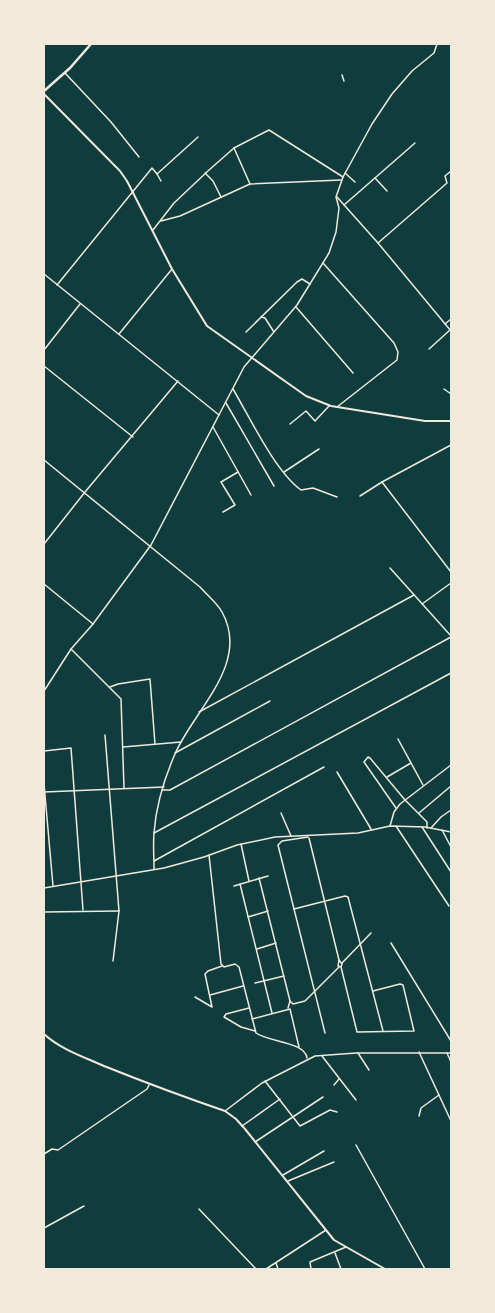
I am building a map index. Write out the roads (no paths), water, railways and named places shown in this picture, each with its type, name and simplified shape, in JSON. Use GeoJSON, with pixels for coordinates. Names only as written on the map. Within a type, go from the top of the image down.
{"type":"FeatureCollection","features":[{"type":"Feature","properties":{"kind":"highway"},"geometry":{"type":"LineString","coordinates":[[44,91],[84,54],[91,44]]}},
{"type":"Feature","properties":{"kind":"street"},"geometry":{"type":"LineString","coordinates":[[44,691],[71,649],[93,624],[151,545],[251,357],[296,307],[323,264],[329,253],[336,232],[339,208],[336,196],[345,173],[372,124],[392,94],[412,71],[434,53],[437,44]]}},
{"type":"Feature","properties":{"kind":"street"},"geometry":{"type":"LineString","coordinates":[[65,73],[111,122],[139,157]]}},
{"type":"Feature","properties":{"kind":"street"},"geometry":{"type":"LineString","coordinates":[[342,75],[344,81]]}},
{"type":"Feature","properties":{"kind":"street"},"geometry":{"type":"LineString","coordinates":[[44,94],[120,171],[132,191],[172,269],[207,326],[306,396],[329,406],[425,421],[451,421]]}},
{"type":"Feature","properties":{"kind":"street"},"geometry":{"type":"LineString","coordinates":[[152,232],[174,203],[205,173],[234,148],[269,130],[343,177]]}},
{"type":"Feature","properties":{"kind":"street"},"geometry":{"type":"LineString","coordinates":[[156,173],[198,137]]}},
{"type":"Feature","properties":{"kind":"street"},"geometry":{"type":"LineString","coordinates":[[344,205],[415,143]]}},
{"type":"Feature","properties":{"kind":"street"},"geometry":{"type":"LineString","coordinates":[[234,148],[250,184]]}},
{"type":"Feature","properties":{"kind":"street"},"geometry":{"type":"LineString","coordinates":[[57,285],[152,168],[161,181]]}},
{"type":"Feature","properties":{"kind":"street"},"geometry":{"type":"LineString","coordinates":[[378,242],[447,183],[445,176],[451,171]]}},
{"type":"Feature","properties":{"kind":"street"},"geometry":{"type":"LineString","coordinates":[[205,173],[213,181],[221,197]]}},
{"type":"Feature","properties":{"kind":"street"},"geometry":{"type":"LineString","coordinates":[[345,173],[355,182]]}},
{"type":"Feature","properties":{"kind":"street"},"geometry":{"type":"LineString","coordinates":[[375,178],[388,191]]}},
{"type":"Feature","properties":{"kind":"street"},"geometry":{"type":"LineString","coordinates":[[161,221],[180,216],[250,184],[342,180]]}},
{"type":"Feature","properties":{"kind":"street"},"geometry":{"type":"LineString","coordinates":[[336,196],[378,242],[450,330],[429,349]]}},
{"type":"Feature","properties":{"kind":"street"},"geometry":{"type":"LineString","coordinates":[[323,264],[394,343],[398,352],[397,360],[337,407]]}},
{"type":"Feature","properties":{"kind":"street"},"geometry":{"type":"LineString","coordinates":[[119,334],[172,269]]}},
{"type":"Feature","properties":{"kind":"street"},"geometry":{"type":"LineString","coordinates":[[44,274],[219,415]]}},
{"type":"Feature","properties":{"kind":"street"},"geometry":{"type":"LineString","coordinates":[[246,332],[302,278],[310,284]]}},
{"type":"Feature","properties":{"kind":"street"},"geometry":{"type":"LineString","coordinates":[[44,350],[80,304]]}},
{"type":"Feature","properties":{"kind":"street"},"geometry":{"type":"LineString","coordinates":[[296,307],[353,373]]}},
{"type":"Feature","properties":{"kind":"street"},"geometry":{"type":"LineString","coordinates":[[261,317],[265,318],[274,332]]}},
{"type":"Feature","properties":{"kind":"street"},"geometry":{"type":"LineString","coordinates":[[445,324],[451,319]]}},
{"type":"Feature","properties":{"kind":"street"},"geometry":{"type":"LineString","coordinates":[[44,366],[133,437]]}},
{"type":"Feature","properties":{"kind":"street"},"geometry":{"type":"LineString","coordinates":[[44,544],[84,492],[133,437],[178,381]]}},
{"type":"Feature","properties":{"kind":"street"},"geometry":{"type":"LineString","coordinates":[[233,389],[291,483],[301,490],[313,488],[337,497]]}},
{"type":"Feature","properties":{"kind":"street"},"geometry":{"type":"LineString","coordinates":[[444,389],[451,394]]}},
{"type":"Feature","properties":{"kind":"street"},"geometry":{"type":"LineString","coordinates":[[226,403],[274,486]]}},
{"type":"Feature","properties":{"kind":"street"},"geometry":{"type":"LineString","coordinates":[[290,424],[306,411],[315,421],[329,406]]}},
{"type":"Feature","properties":{"kind":"street"},"geometry":{"type":"LineString","coordinates":[[213,427],[251,496]]}},
{"type":"Feature","properties":{"kind":"street"},"geometry":{"type":"LineString","coordinates":[[360,496],[382,482],[451,445]]}},
{"type":"Feature","properties":{"kind":"street"},"geometry":{"type":"LineString","coordinates":[[283,472],[319,449]]}},
{"type":"Feature","properties":{"kind":"street"},"geometry":{"type":"LineString","coordinates":[[44,460],[151,545],[200,587],[222,612],[228,630],[229,651],[222,676],[175,753],[162,790],[154,833],[154,869]]}},
{"type":"Feature","properties":{"kind":"street"},"geometry":{"type":"LineString","coordinates":[[223,512],[235,505],[221,482],[238,472]]}},
{"type":"Feature","properties":{"kind":"street"},"geometry":{"type":"LineString","coordinates":[[382,482],[451,572]]}},
{"type":"Feature","properties":{"kind":"street"},"geometry":{"type":"LineString","coordinates":[[162,790],[170,790],[451,636],[390,568]]}},
{"type":"Feature","properties":{"kind":"street"},"geometry":{"type":"LineString","coordinates":[[422,604],[451,583]]}},
{"type":"Feature","properties":{"kind":"street"},"geometry":{"type":"LineString","coordinates":[[44,584],[93,624]]}},
{"type":"Feature","properties":{"kind":"street"},"geometry":{"type":"LineString","coordinates":[[200,712],[414,594]]}},
{"type":"Feature","properties":{"kind":"street"},"geometry":{"type":"LineString","coordinates":[[71,649],[121,699],[124,788]]}},
{"type":"Feature","properties":{"kind":"street"},"geometry":{"type":"LineString","coordinates":[[154,833],[451,672]]}},
{"type":"Feature","properties":{"kind":"street"},"geometry":{"type":"LineString","coordinates":[[110,688],[118,684],[150,679],[155,744]]}},
{"type":"Feature","properties":{"kind":"street"},"geometry":{"type":"LineString","coordinates":[[175,753],[270,701]]}},
{"type":"Feature","properties":{"kind":"street"},"geometry":{"type":"LineString","coordinates":[[105,735],[119,911],[113,961]]}},
{"type":"Feature","properties":{"kind":"street"},"geometry":{"type":"LineString","coordinates":[[398,739],[423,785]]}},
{"type":"Feature","properties":{"kind":"street"},"geometry":{"type":"LineString","coordinates":[[123,747],[181,742]]}},
{"type":"Feature","properties":{"kind":"street"},"geometry":{"type":"LineString","coordinates":[[44,751],[71,748],[83,910]]}},
{"type":"Feature","properties":{"kind":"street"},"geometry":{"type":"LineString","coordinates":[[396,808],[365,760],[370,757],[405,800],[428,823],[427,828]]}},
{"type":"Feature","properties":{"kind":"street"},"geometry":{"type":"LineString","coordinates":[[387,777],[411,763]]}},
{"type":"Feature","properties":{"kind":"street"},"geometry":{"type":"LineString","coordinates":[[390,826],[396,808],[423,785],[451,765]]}},
{"type":"Feature","properties":{"kind":"street"},"geometry":{"type":"LineString","coordinates":[[154,861],[324,768]]}},
{"type":"Feature","properties":{"kind":"street"},"geometry":{"type":"LineString","coordinates":[[337,772],[372,829]]}},
{"type":"Feature","properties":{"kind":"street"},"geometry":{"type":"LineString","coordinates":[[44,784],[53,886]]}},
{"type":"Feature","properties":{"kind":"street"},"geometry":{"type":"LineString","coordinates":[[419,813],[451,786]]}},
{"type":"Feature","properties":{"kind":"street"},"geometry":{"type":"LineString","coordinates":[[44,792],[164,787]]}},
{"type":"Feature","properties":{"kind":"street"},"geometry":{"type":"LineString","coordinates":[[431,828],[437,820],[451,810]]}},
{"type":"Feature","properties":{"kind":"street"},"geometry":{"type":"LineString","coordinates":[[281,813],[291,836]]}},
{"type":"Feature","properties":{"kind":"street"},"geometry":{"type":"LineString","coordinates":[[44,888],[164,868],[241,844],[291,836],[308,834],[353,834],[390,826],[422,827],[451,832]]}},
{"type":"Feature","properties":{"kind":"street"},"geometry":{"type":"LineString","coordinates":[[396,826],[449,906]]}},
{"type":"Feature","properties":{"kind":"street"},"geometry":{"type":"LineString","coordinates":[[422,827],[451,872]]}},
{"type":"Feature","properties":{"kind":"street"},"geometry":{"type":"LineString","coordinates":[[442,830],[451,847]]}},
{"type":"Feature","properties":{"kind":"street"},"geometry":{"type":"LineString","coordinates":[[308,834],[357,1031],[360,1033],[412,1031],[414,1029],[403,985],[400,984],[373,991]]}},
{"type":"Feature","properties":{"kind":"street"},"geometry":{"type":"LineString","coordinates":[[308,837],[282,841],[279,844],[325,1033]]}},
{"type":"Feature","properties":{"kind":"street"},"geometry":{"type":"LineString","coordinates":[[241,844],[249,881]]}},
{"type":"Feature","properties":{"kind":"street"},"geometry":{"type":"LineString","coordinates":[[209,855],[222,966]]}},
{"type":"Feature","properties":{"kind":"street"},"geometry":{"type":"LineString","coordinates":[[234,886],[268,876]]}},
{"type":"Feature","properties":{"kind":"street"},"geometry":{"type":"LineString","coordinates":[[259,878],[290,1001],[288,1008]]}},
{"type":"Feature","properties":{"kind":"street"},"geometry":{"type":"LineString","coordinates":[[240,884],[272,1013]]}},
{"type":"Feature","properties":{"kind":"street"},"geometry":{"type":"LineString","coordinates":[[294,909],[345,896],[348,897],[383,1032]]}},
{"type":"Feature","properties":{"kind":"street"},"geometry":{"type":"LineString","coordinates":[[44,912],[83,910],[119,911]]}},
{"type":"Feature","properties":{"kind":"street"},"geometry":{"type":"LineString","coordinates":[[248,917],[268,912]]}},
{"type":"Feature","properties":{"kind":"street"},"geometry":{"type":"LineString","coordinates":[[290,1001],[293,1004],[305,1001],[340,967],[342,963],[371,933]]}},
{"type":"Feature","properties":{"kind":"street"},"geometry":{"type":"LineString","coordinates":[[256,949],[276,943]]}},
{"type":"Feature","properties":{"kind":"street"},"geometry":{"type":"LineString","coordinates":[[391,944],[451,1041]]}},
{"type":"Feature","properties":{"kind":"street"},"geometry":{"type":"LineString","coordinates":[[339,960],[342,963]]}},
{"type":"Feature","properties":{"kind":"street"},"geometry":{"type":"LineString","coordinates":[[195,997],[211,1008],[212,1006],[206,973],[222,966],[235,964],[238,966],[254,1031]]}},
{"type":"Feature","properties":{"kind":"street"},"geometry":{"type":"LineString","coordinates":[[255,983],[284,976]]}},
{"type":"Feature","properties":{"kind":"street"},"geometry":{"type":"LineString","coordinates":[[210,995],[243,986]]}},
{"type":"Feature","properties":{"kind":"street"},"geometry":{"type":"LineString","coordinates":[[249,1008],[226,1014],[224,1017],[241,1027],[254,1031],[266,1038],[299,1047],[304,1050],[308,1058]]}},
{"type":"Feature","properties":{"kind":"street"},"geometry":{"type":"LineString","coordinates":[[252,1019],[288,1008]]}},
{"type":"Feature","properties":{"kind":"street"},"geometry":{"type":"LineString","coordinates":[[288,1008],[292,1011],[299,1047]]}},
{"type":"Feature","properties":{"kind":"street"},"geometry":{"type":"LineString","coordinates":[[44,1034],[66,1048],[149,1085],[225,1111],[242,1126],[334,1240],[386,1269]]}},
{"type":"Feature","properties":{"kind":"street"},"geometry":{"type":"LineString","coordinates":[[419,1052],[451,1121]]}},
{"type":"Feature","properties":{"kind":"street"},"geometry":{"type":"LineString","coordinates":[[225,1111],[265,1082],[308,1058],[358,1053],[451,1053]]}},
{"type":"Feature","properties":{"kind":"street"},"geometry":{"type":"LineString","coordinates":[[358,1053],[369,1070]]}},
{"type":"Feature","properties":{"kind":"street"},"geometry":{"type":"LineString","coordinates":[[447,1053],[451,1062]]}},
{"type":"Feature","properties":{"kind":"street"},"geometry":{"type":"LineString","coordinates":[[322,1056],[356,1100]]}},
{"type":"Feature","properties":{"kind":"street"},"geometry":{"type":"LineString","coordinates":[[334,1085],[339,1079]]}},
{"type":"Feature","properties":{"kind":"street"},"geometry":{"type":"LineString","coordinates":[[265,1082],[300,1126],[330,1110],[337,1112]]}},
{"type":"Feature","properties":{"kind":"street"},"geometry":{"type":"LineString","coordinates":[[44,1154],[52,1149],[58,1150],[147,1089],[149,1085]]}},
{"type":"Feature","properties":{"kind":"street"},"geometry":{"type":"LineString","coordinates":[[419,1116],[422,1108],[439,1095]]}},
{"type":"Feature","properties":{"kind":"street"},"geometry":{"type":"LineString","coordinates":[[255,1142],[323,1097]]}},
{"type":"Feature","properties":{"kind":"street"},"geometry":{"type":"LineString","coordinates":[[242,1126],[280,1099]]}},
{"type":"Feature","properties":{"kind":"street"},"geometry":{"type":"LineString","coordinates":[[356,1145],[424,1269]]}},
{"type":"Feature","properties":{"kind":"street"},"geometry":{"type":"LineString","coordinates":[[282,1176],[324,1151]]}},
{"type":"Feature","properties":{"kind":"street"},"geometry":{"type":"LineString","coordinates":[[287,1182],[334,1162]]}},
{"type":"Feature","properties":{"kind":"street"},"geometry":{"type":"LineString","coordinates":[[44,1228],[84,1206]]}},
{"type":"Feature","properties":{"kind":"street"},"geometry":{"type":"LineString","coordinates":[[199,1209],[256,1269]]}},
{"type":"Feature","properties":{"kind":"street"},"geometry":{"type":"LineString","coordinates":[[266,1269],[326,1230]]}},
{"type":"Feature","properties":{"kind":"street"},"geometry":{"type":"LineString","coordinates":[[311,1269],[310,1262],[347,1247]]}},
{"type":"Feature","properties":{"kind":"street"},"geometry":{"type":"LineString","coordinates":[[335,1253],[341,1269]]}},
{"type":"Feature","properties":{"kind":"street"},"geometry":{"type":"LineString","coordinates":[[276,1263],[278,1269]]}}]}
